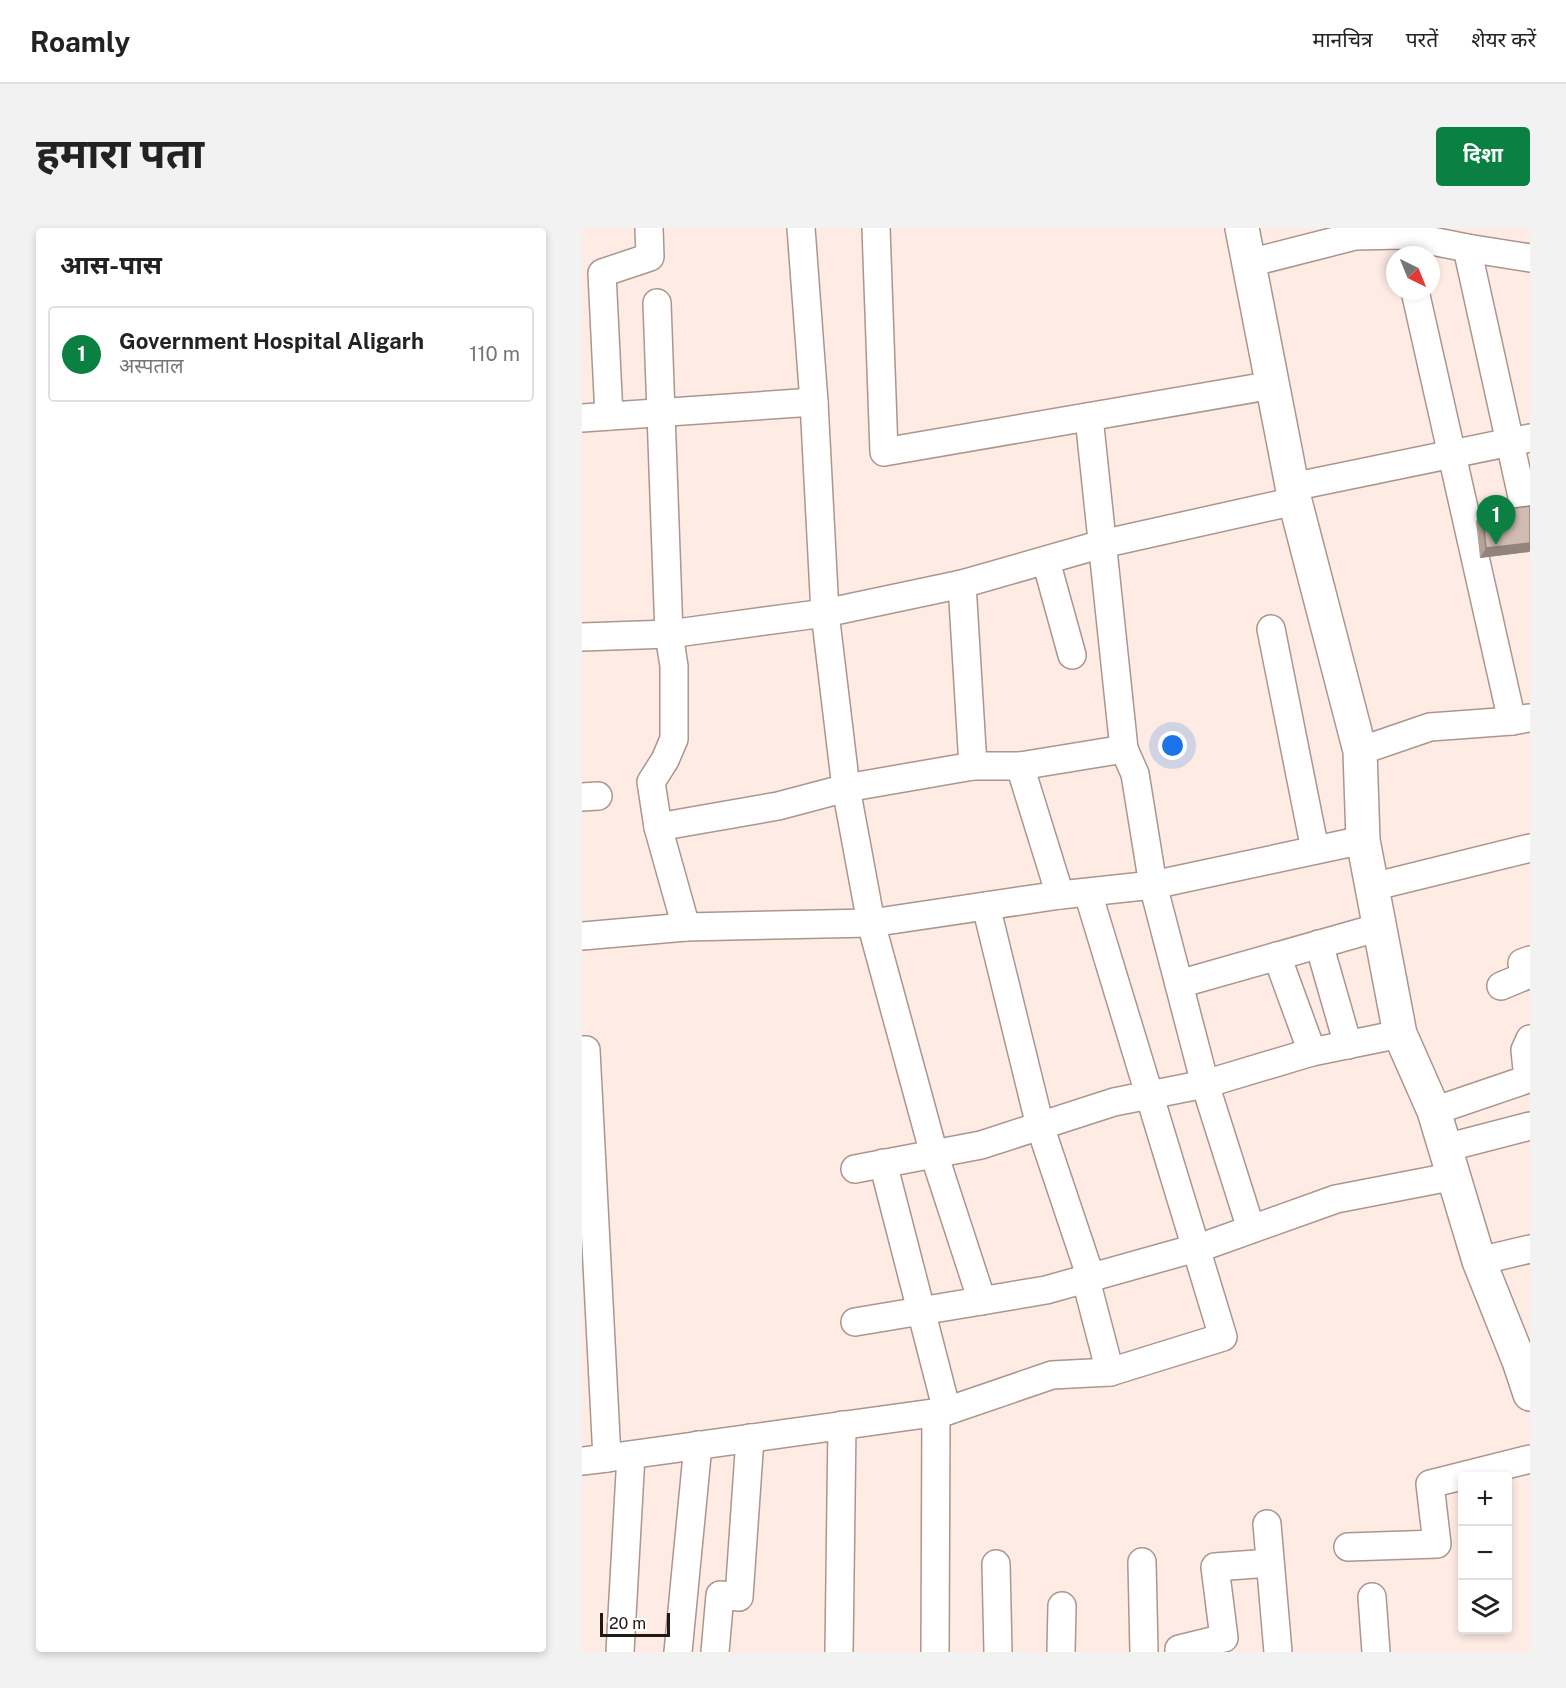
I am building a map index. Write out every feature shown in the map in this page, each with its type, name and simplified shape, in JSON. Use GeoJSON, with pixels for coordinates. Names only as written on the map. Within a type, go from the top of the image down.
{"type":"FeatureCollection","features":[{"type":"Feature","properties":{"kind":"main road"},"geometry":{"type":"LineString","coordinates":[[1242,228],[1293,494],[1360,751],[1363,840],[1400,1034],[1434,1111],[1479,1261],[1525,1360],[1530,1394]]}},
{"type":"Feature","properties":{"kind":"street"},"geometry":{"type":"LineString","coordinates":[[609,416],[602,273],[650,257],[649,228]]}},
{"type":"Feature","properties":{"kind":"street"},"geometry":{"type":"LineString","coordinates":[[801,228],[814,402],[825,613],[846,788],[871,923],[934,1154],[982,1301]]}},
{"type":"Feature","properties":{"kind":"street"},"geometry":{"type":"LineString","coordinates":[[876,228],[884,452],[1273,385]]}},
{"type":"Feature","properties":{"kind":"street"},"geometry":{"type":"LineString","coordinates":[[1249,263],[1354,236],[1405,245],[1467,248],[1530,258]]}},
{"type":"Feature","properties":{"kind":"street"},"geometry":{"type":"LineString","coordinates":[[1467,248],[1520,440],[1530,533]]}},
{"type":"Feature","properties":{"kind":"street"},"geometry":{"type":"LineString","coordinates":[[1360,751],[1430,728],[1521,720],[1452,454],[1417,300]]}},
{"type":"Feature","properties":{"kind":"street"},"geometry":{"type":"LineString","coordinates":[[657,303],[669,634],[674,666],[674,739],[665,760],[651,782],[658,827],[686,927]]}},
{"type":"Feature","properties":{"kind":"street"},"geometry":{"type":"LineString","coordinates":[[582,418],[814,402]]}},
{"type":"Feature","properties":{"kind":"street"},"geometry":{"type":"LineString","coordinates":[[1089,417],[1124,749],[1136,774],[1153,885],[1205,1084],[1251,1229]]}},
{"type":"Feature","properties":{"kind":"street"},"geometry":{"type":"LineString","coordinates":[[582,637],[669,634],[825,613],[962,584],[1102,544],[1293,494],[1452,454],[1520,440]]}},
{"type":"Feature","properties":{"kind":"street"},"geometry":{"type":"LineString","coordinates":[[1046,561],[1072,655]]}},
{"type":"Feature","properties":{"kind":"street"},"geometry":{"type":"LineString","coordinates":[[962,584],[973,766]]}},
{"type":"Feature","properties":{"kind":"street"},"geometry":{"type":"LineString","coordinates":[[1271,630],[1315,850]]}},
{"type":"Feature","properties":{"kind":"street"},"geometry":{"type":"LineString","coordinates":[[658,827],[778,806],[846,788],[973,766],[1020,766],[1124,749]]}},
{"type":"Feature","properties":{"kind":"street"},"geometry":{"type":"LineString","coordinates":[[1020,766],[1060,895]]}},
{"type":"Feature","properties":{"kind":"street"},"geometry":{"type":"LineString","coordinates":[[582,936],[686,927],[871,923],[1060,895],[1153,885],[1363,840]]}},
{"type":"Feature","properties":{"kind":"street"},"geometry":{"type":"LineString","coordinates":[[1372,887],[1530,848]]}},
{"type":"Feature","properties":{"kind":"street"},"geometry":{"type":"LineString","coordinates":[[607,1458],[941,1412],[1052,1376],[1110,1372],[1223,1337],[1088,893]]}},
{"type":"Feature","properties":{"kind":"street"},"geometry":{"type":"LineString","coordinates":[[986,906],[1040,1126],[1089,1279],[1110,1372]]}},
{"type":"Feature","properties":{"kind":"street"},"geometry":{"type":"LineString","coordinates":[[1179,984],[1380,927]]}},
{"type":"Feature","properties":{"kind":"street"},"geometry":{"type":"LineString","coordinates":[[1319,944],[1348,1044]]}},
{"type":"Feature","properties":{"kind":"street"},"geometry":{"type":"LineString","coordinates":[[1277,956],[1312,1052]]}},
{"type":"Feature","properties":{"kind":"street"},"geometry":{"type":"LineString","coordinates":[[1501,986],[1525,976],[1522,963],[1530,960]]}},
{"type":"Feature","properties":{"kind":"street"},"geometry":{"type":"LineString","coordinates":[[855,1169],[981,1145],[1114,1102],[1205,1084],[1312,1052],[1400,1034]]}},
{"type":"Feature","properties":{"kind":"street"},"geometry":{"type":"LineString","coordinates":[[1434,1111],[1528,1079],[1525,1050],[1530,1039]]}},
{"type":"Feature","properties":{"kind":"street"},"geometry":{"type":"LineString","coordinates":[[582,1050],[586,1050],[607,1458],[620,1652]]}},
{"type":"Feature","properties":{"kind":"street"},"geometry":{"type":"LineString","coordinates":[[855,1322],[1046,1290],[1196,1248],[1450,1162],[1530,1126]]}},
{"type":"Feature","properties":{"kind":"street"},"geometry":{"type":"LineString","coordinates":[[883,1163],[921,1311],[941,1412],[935,1652]]}},
{"type":"Feature","properties":{"kind":"street"},"geometry":{"type":"LineString","coordinates":[[1479,1261],[1530,1249]]}},
{"type":"Feature","properties":{"kind":"street"},"geometry":{"type":"LineString","coordinates":[[839,1652],[842,1425]]}},
{"type":"Feature","properties":{"kind":"street"},"geometry":{"type":"LineString","coordinates":[[715,1652],[720,1595],[739,1597],[750,1438]]}},
{"type":"Feature","properties":{"kind":"street"},"geometry":{"type":"LineString","coordinates":[[678,1652],[698,1445]]}},
{"type":"Feature","properties":{"kind":"street"},"geometry":{"type":"LineString","coordinates":[[1348,1547],[1437,1544],[1430,1484],[1530,1460]]}},
{"type":"Feature","properties":{"kind":"street"},"geometry":{"type":"LineString","coordinates":[[1267,1524],[1278,1652]]}},
{"type":"Feature","properties":{"kind":"street"},"geometry":{"type":"LineString","coordinates":[[1142,1562],[1144,1652]]}},
{"type":"Feature","properties":{"kind":"street"},"geometry":{"type":"LineString","coordinates":[[1179,1652],[1179,1649],[1224,1638],[1215,1567],[1270,1563]]}},
{"type":"Feature","properties":{"kind":"street"},"geometry":{"type":"LineString","coordinates":[[996,1564],[998,1652]]}},
{"type":"Feature","properties":{"kind":"street"},"geometry":{"type":"LineString","coordinates":[[1372,1597],[1376,1652]]}},
{"type":"Feature","properties":{"kind":"street"},"geometry":{"type":"LineString","coordinates":[[1061,1652],[1062,1606]]}},
{"type":"Feature","properties":{"kind":"building"},"geometry":{"type":"Polygon","coordinates":[[[1530,506],[1530,543],[1486,548],[1482,512],[1530,506]]]}},
{"type":"Feature","properties":{"kind":"place","name":"Government Hospital Aligarh"},"geometry":{"type":"Point","coordinates":[1496,545]}}]}
